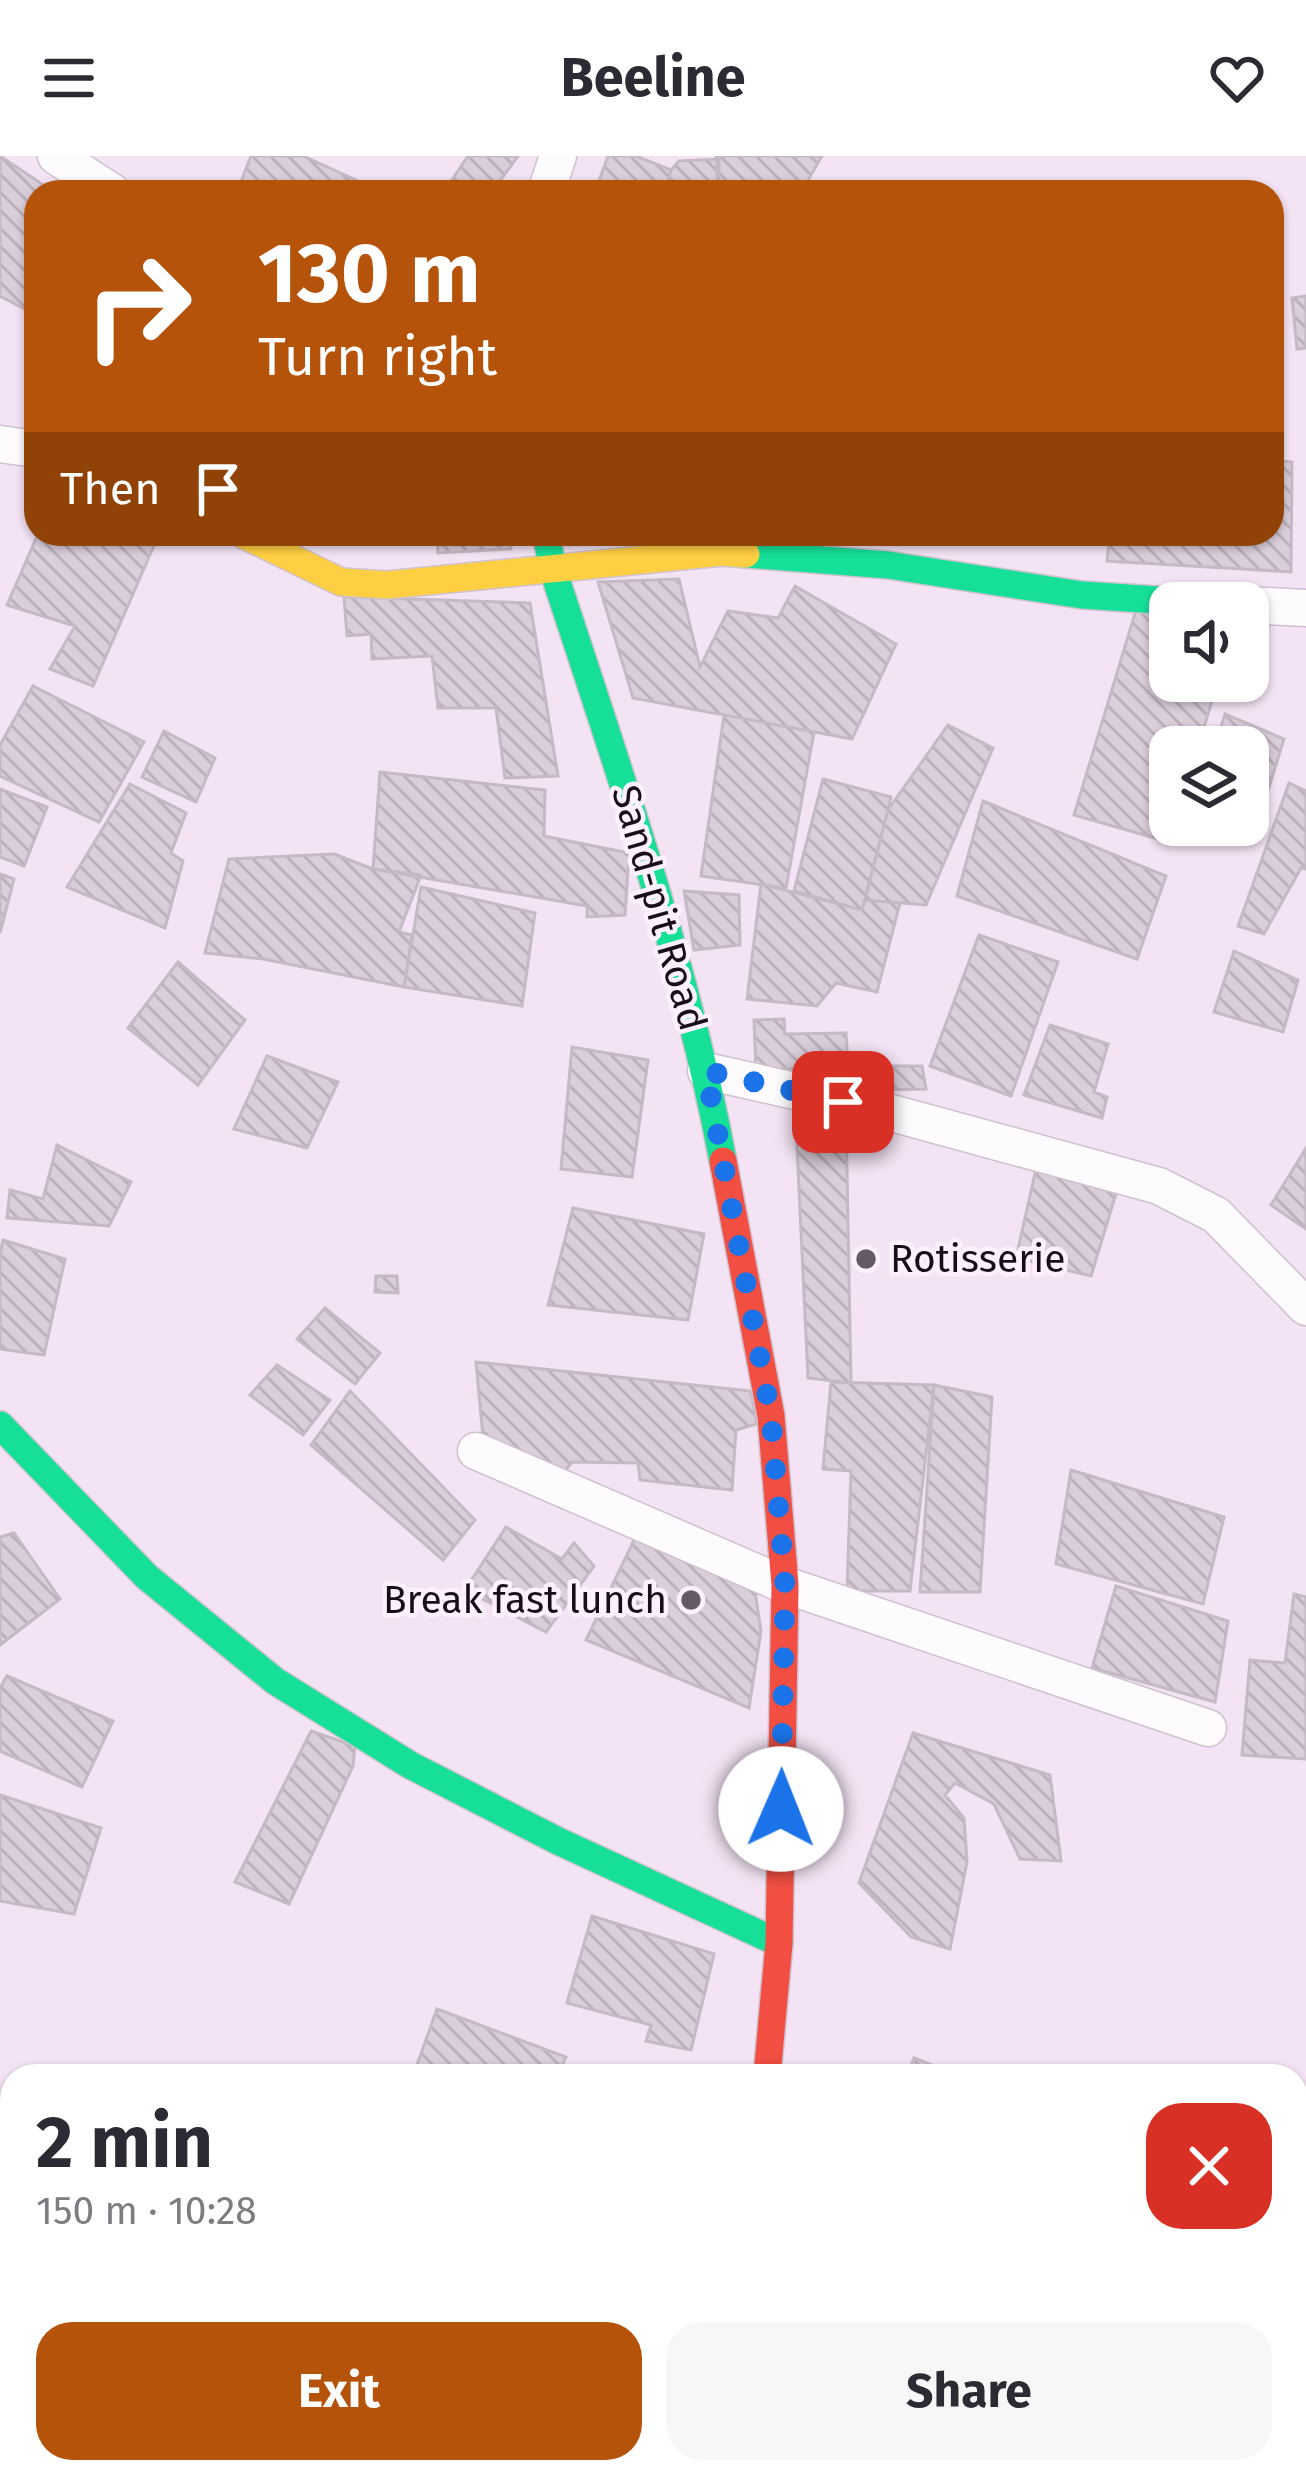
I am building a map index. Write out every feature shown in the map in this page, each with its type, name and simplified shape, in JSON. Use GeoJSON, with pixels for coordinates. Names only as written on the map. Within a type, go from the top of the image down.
{"type":"FeatureCollection","features":[{"type":"Feature","properties":{"kind":"street"},"geometry":{"type":"LineString","coordinates":[[56,156],[93,180]]}},
{"type":"Feature","properties":{"kind":"street"},"geometry":{"type":"LineString","coordinates":[[267,546],[341,581],[387,585],[722,552],[888,565],[1082,595],[1149,599]]}},
{"type":"Feature","properties":{"kind":"street","name":"Sand-pit Road"},"geometry":{"type":"LineString","coordinates":[[548,546],[647,858],[706,1071],[771,1416],[785,1585],[779,1943],[768,2064]]}},
{"type":"Feature","properties":{"kind":"street"},"geometry":{"type":"LineString","coordinates":[[1269,606],[1306,608]]}},
{"type":"Feature","properties":{"kind":"street"},"geometry":{"type":"LineString","coordinates":[[706,1071],[888,1112],[1159,1186],[1216,1215],[1306,1307]]}},
{"type":"Feature","properties":{"kind":"street"},"geometry":{"type":"LineString","coordinates":[[0,1425],[147,1576],[275,1681],[410,1766],[558,1841],[779,1943]]}},
{"type":"Feature","properties":{"kind":"street"},"geometry":{"type":"LineString","coordinates":[[476,1450],[785,1585],[1208,1728]]}},
{"type":"Feature","properties":{"kind":"building"},"geometry":{"type":"Polygon","coordinates":[[[0,156],[36,180],[24,180],[24,309],[0,296],[0,156]]]}},
{"type":"Feature","properties":{"kind":"building"},"geometry":{"type":"Polygon","coordinates":[[[251,156],[303,156],[356,180],[242,180],[251,156]]]}},
{"type":"Feature","properties":{"kind":"building"},"geometry":{"type":"Polygon","coordinates":[[[468,156],[518,156],[501,180],[452,180],[468,156]]]}},
{"type":"Feature","properties":{"kind":"building"},"geometry":{"type":"Polygon","coordinates":[[[608,156],[636,156],[671,170],[668,180],[599,180],[608,156]]]}},
{"type":"Feature","properties":{"kind":"building"},"geometry":{"type":"Polygon","coordinates":[[[716,156],[822,156],[808,180],[717,180],[716,156]]]}},
{"type":"Feature","properties":{"kind":"building"},"geometry":{"type":"Polygon","coordinates":[[[719,159],[719,180],[668,180],[679,161],[719,159]]]}},
{"type":"Feature","properties":{"kind":"building"},"geometry":{"type":"Polygon","coordinates":[[[1306,296],[1306,348],[1297,349],[1292,298],[1306,296]]]}},
{"type":"Feature","properties":{"kind":"building"},"geometry":{"type":"Polygon","coordinates":[[[1284,461],[1292,462],[1291,572],[1107,561],[1109,546],[1284,546],[1284,461]]]}},
{"type":"Feature","properties":{"kind":"building"},"geometry":{"type":"Polygon","coordinates":[[[33,546],[154,546],[93,686],[50,669],[75,626],[7,605],[33,546]]]}},
{"type":"Feature","properties":{"kind":"building"},"geometry":{"type":"Polygon","coordinates":[[[438,546],[511,549],[438,553],[438,546]]]}},
{"type":"Feature","properties":{"kind":"building"},"geometry":{"type":"Polygon","coordinates":[[[679,579],[700,667],[728,611],[778,618],[795,586],[896,644],[852,739],[633,698],[598,582],[679,579]]]}},
{"type":"Feature","properties":{"kind":"building"},"geometry":{"type":"Polygon","coordinates":[[[344,597],[530,603],[558,776],[505,778],[496,708],[438,708],[432,656],[372,659],[371,634],[347,636],[344,597]]]}},
{"type":"Feature","properties":{"kind":"building"},"geometry":{"type":"Polygon","coordinates":[[[1136,610],[1149,613],[1149,702],[1212,702],[1204,726],[1149,726],[1149,836],[1074,815],[1136,610]]]}},
{"type":"Feature","properties":{"kind":"building"},"geometry":{"type":"Polygon","coordinates":[[[33,686],[144,742],[99,822],[0,776],[0,745],[33,686]]]}},
{"type":"Feature","properties":{"kind":"building"},"geometry":{"type":"Polygon","coordinates":[[[1225,714],[1253,726],[1221,726],[1225,714]]]}},
{"type":"Feature","properties":{"kind":"building"},"geometry":{"type":"Polygon","coordinates":[[[724,715],[814,732],[786,888],[701,876],[724,715]]]}},
{"type":"Feature","properties":{"kind":"building"},"geometry":{"type":"Polygon","coordinates":[[[948,725],[993,748],[926,905],[865,900],[888,810],[948,725]]]}},
{"type":"Feature","properties":{"kind":"building"},"geometry":{"type":"Polygon","coordinates":[[[164,731],[215,758],[196,802],[142,777],[164,731]]]}},
{"type":"Feature","properties":{"kind":"building"},"geometry":{"type":"Polygon","coordinates":[[[1269,733],[1284,739],[1269,787],[1269,733]]]}},
{"type":"Feature","properties":{"kind":"building"},"geometry":{"type":"Polygon","coordinates":[[[380,772],[545,790],[544,836],[629,853],[625,915],[587,917],[587,906],[373,869],[380,772]]]}},
{"type":"Feature","properties":{"kind":"building"},"geometry":{"type":"Polygon","coordinates":[[[823,779],[891,797],[862,910],[794,891],[823,779]]]}},
{"type":"Feature","properties":{"kind":"building"},"geometry":{"type":"Polygon","coordinates":[[[1289,783],[1306,791],[1306,869],[1301,868],[1264,934],[1238,926],[1289,783]]]}},
{"type":"Feature","properties":{"kind":"building"},"geometry":{"type":"Polygon","coordinates":[[[130,784],[186,813],[171,853],[183,861],[165,928],[67,887],[130,784]]]}},
{"type":"Feature","properties":{"kind":"building"},"geometry":{"type":"Polygon","coordinates":[[[0,789],[47,807],[24,866],[0,857],[0,789]]]}},
{"type":"Feature","properties":{"kind":"building"},"geometry":{"type":"Polygon","coordinates":[[[983,801],[1166,876],[1137,959],[957,896],[983,801]]]}},
{"type":"Feature","properties":{"kind":"building"},"geometry":{"type":"Polygon","coordinates":[[[334,854],[373,869],[421,875],[399,932],[412,935],[404,987],[263,959],[205,953],[229,859],[334,854]]]}},
{"type":"Feature","properties":{"kind":"building"},"geometry":{"type":"Polygon","coordinates":[[[0,874],[14,879],[0,933],[0,874]]]}},
{"type":"Feature","properties":{"kind":"building"},"geometry":{"type":"Polygon","coordinates":[[[761,884],[862,910],[865,900],[900,903],[877,992],[836,983],[817,1006],[747,999],[761,884]]]}},
{"type":"Feature","properties":{"kind":"building"},"geometry":{"type":"Polygon","coordinates":[[[421,887],[535,913],[522,1006],[404,987],[421,887]]]}},
{"type":"Feature","properties":{"kind":"building"},"geometry":{"type":"Polygon","coordinates":[[[684,891],[739,895],[740,945],[694,950],[684,891]]]}},
{"type":"Feature","properties":{"kind":"building"},"geometry":{"type":"Polygon","coordinates":[[[979,935],[1058,962],[1011,1096],[930,1066],[979,935]]]}},
{"type":"Feature","properties":{"kind":"building"},"geometry":{"type":"Polygon","coordinates":[[[1234,951],[1298,980],[1283,1032],[1214,1012],[1234,951]]]}},
{"type":"Feature","properties":{"kind":"building"},"geometry":{"type":"Polygon","coordinates":[[[178,962],[245,1020],[198,1085],[128,1028],[178,962]]]}},
{"type":"Feature","properties":{"kind":"building"},"geometry":{"type":"Polygon","coordinates":[[[784,1019],[785,1034],[846,1033],[848,1063],[756,1072],[754,1020],[784,1019]]]}},
{"type":"Feature","properties":{"kind":"building"},"geometry":{"type":"Polygon","coordinates":[[[1050,1025],[1108,1044],[1094,1092],[1107,1097],[1102,1118],[1024,1095],[1050,1025]]]}},
{"type":"Feature","properties":{"kind":"building"},"geometry":{"type":"Polygon","coordinates":[[[572,1047],[648,1060],[632,1177],[561,1169],[572,1047]]]}},
{"type":"Feature","properties":{"kind":"building"},"geometry":{"type":"Polygon","coordinates":[[[267,1056],[338,1082],[307,1148],[234,1129],[267,1056]]]}},
{"type":"Feature","properties":{"kind":"building"},"geometry":{"type":"Polygon","coordinates":[[[870,1066],[922,1066],[926,1089],[876,1090],[870,1066]]]}},
{"type":"Feature","properties":{"kind":"building"},"geometry":{"type":"Polygon","coordinates":[[[795,1105],[846,1119],[851,1383],[808,1378],[795,1105]]]}},
{"type":"Feature","properties":{"kind":"building"},"geometry":{"type":"Polygon","coordinates":[[[57,1145],[131,1182],[109,1226],[7,1218],[10,1190],[43,1199],[57,1145]]]}},
{"type":"Feature","properties":{"kind":"building"},"geometry":{"type":"Polygon","coordinates":[[[1306,1148],[1306,1229],[1271,1205],[1306,1148]]]}},
{"type":"Feature","properties":{"kind":"building"},"geometry":{"type":"Polygon","coordinates":[[[1036,1169],[1118,1187],[1091,1276],[1016,1258],[1036,1169]]]}},
{"type":"Feature","properties":{"kind":"building"},"geometry":{"type":"Polygon","coordinates":[[[573,1208],[704,1234],[688,1320],[548,1305],[573,1208]]]}},
{"type":"Feature","properties":{"kind":"building"},"geometry":{"type":"Polygon","coordinates":[[[3,1240],[65,1259],[44,1355],[0,1349],[3,1240]]]}},
{"type":"Feature","properties":{"kind":"building"},"geometry":{"type":"Polygon","coordinates":[[[376,1276],[397,1276],[398,1293],[375,1292],[376,1276]]]}},
{"type":"Feature","properties":{"kind":"building"},"geometry":{"type":"Polygon","coordinates":[[[325,1308],[380,1353],[355,1384],[297,1339],[325,1308]]]}},
{"type":"Feature","properties":{"kind":"building"},"geometry":{"type":"Polygon","coordinates":[[[476,1362],[751,1391],[757,1424],[736,1430],[732,1490],[640,1480],[638,1463],[572,1462],[560,1477],[483,1437],[476,1362]]]}},
{"type":"Feature","properties":{"kind":"building"},"geometry":{"type":"Polygon","coordinates":[[[277,1365],[330,1400],[303,1435],[250,1395],[277,1365]]]}},
{"type":"Feature","properties":{"kind":"building"},"geometry":{"type":"Polygon","coordinates":[[[831,1382],[934,1385],[910,1591],[847,1591],[851,1471],[823,1469],[831,1382]]]}},
{"type":"Feature","properties":{"kind":"building"},"geometry":{"type":"Polygon","coordinates":[[[934,1385],[992,1397],[980,1592],[920,1592],[934,1385]]]}},
{"type":"Feature","properties":{"kind":"building"},"geometry":{"type":"Polygon","coordinates":[[[350,1391],[475,1520],[443,1560],[311,1445],[350,1391]]]}},
{"type":"Feature","properties":{"kind":"building"},"geometry":{"type":"Polygon","coordinates":[[[1071,1470],[1224,1517],[1203,1604],[1056,1564],[1071,1470]]]}},
{"type":"Feature","properties":{"kind":"building"},"geometry":{"type":"Polygon","coordinates":[[[506,1527],[562,1559],[574,1543],[594,1566],[546,1632],[465,1590],[506,1527]]]}},
{"type":"Feature","properties":{"kind":"building"},"geometry":{"type":"Polygon","coordinates":[[[14,1533],[60,1599],[0,1645],[0,1537],[14,1533]]]}},
{"type":"Feature","properties":{"kind":"building"},"geometry":{"type":"Polygon","coordinates":[[[635,1538],[754,1585],[761,1631],[749,1708],[586,1640],[635,1538]]]}},
{"type":"Feature","properties":{"kind":"building"},"geometry":{"type":"Polygon","coordinates":[[[1116,1586],[1228,1621],[1215,1702],[1092,1668],[1116,1586]]]}},
{"type":"Feature","properties":{"kind":"building"},"geometry":{"type":"Polygon","coordinates":[[[1294,1594],[1306,1597],[1306,1759],[1242,1755],[1250,1660],[1285,1663],[1294,1594]]]}},
{"type":"Feature","properties":{"kind":"building"},"geometry":{"type":"Polygon","coordinates":[[[7,1676],[113,1721],[82,1787],[0,1751],[0,1688],[7,1676]]]}},
{"type":"Feature","properties":{"kind":"building"},"geometry":{"type":"Polygon","coordinates":[[[311,1731],[355,1746],[353,1766],[289,1904],[235,1882],[311,1731]]]}},
{"type":"Feature","properties":{"kind":"building"},"geometry":{"type":"Polygon","coordinates":[[[913,1733],[1050,1775],[1061,1861],[1020,1859],[994,1804],[955,1783],[945,1795],[964,1818],[967,1862],[950,1949],[911,1937],[859,1883],[913,1733]]]}},
{"type":"Feature","properties":{"kind":"building"},"geometry":{"type":"Polygon","coordinates":[[[0,1795],[101,1828],[74,1914],[0,1901],[0,1795]]]}},
{"type":"Feature","properties":{"kind":"building"},"geometry":{"type":"Polygon","coordinates":[[[592,1916],[714,1954],[691,2050],[646,2041],[651,2025],[567,2003],[592,1916]]]}},
{"type":"Feature","properties":{"kind":"building"},"geometry":{"type":"Polygon","coordinates":[[[437,2009],[566,2057],[563,2064],[417,2064],[437,2009]]]}},
{"type":"Feature","properties":{"kind":"traffic: fast"},"geometry":{"type":"LineString","coordinates":[[548,546],[669,937],[723,1161]]}},
{"type":"Feature","properties":{"kind":"traffic: fast"},"geometry":{"type":"LineString","coordinates":[[746,554],[888,565],[1082,595],[1149,599]]}},
{"type":"Feature","properties":{"kind":"traffic: fast"},"geometry":{"type":"LineString","coordinates":[[0,1425],[147,1577],[275,1681],[410,1765],[558,1841],[779,1943]]}},
{"type":"Feature","properties":{"kind":"traffic: slow"},"geometry":{"type":"LineString","coordinates":[[267,546],[341,582],[387,585],[722,552],[746,554]]}},
{"type":"Feature","properties":{"kind":"traffic: jam"},"geometry":{"type":"LineString","coordinates":[[723,1161],[771,1416],[785,1585],[779,1943],[768,2064]]}},
{"type":"Feature","properties":{"kind":"place","name":"Rotisserie"},"geometry":{"type":"Point","coordinates":[866,1259]}},
{"type":"Feature","properties":{"kind":"place","name":"Break fast lunch"},"geometry":{"type":"Point","coordinates":[691,1600]}},
{"type":"Feature","properties":{"kind":"route"},"geometry":{"type":"LineString","coordinates":[[781,1809],[785,1585],[771,1416],[706,1071],[843,1102]]}}]}
